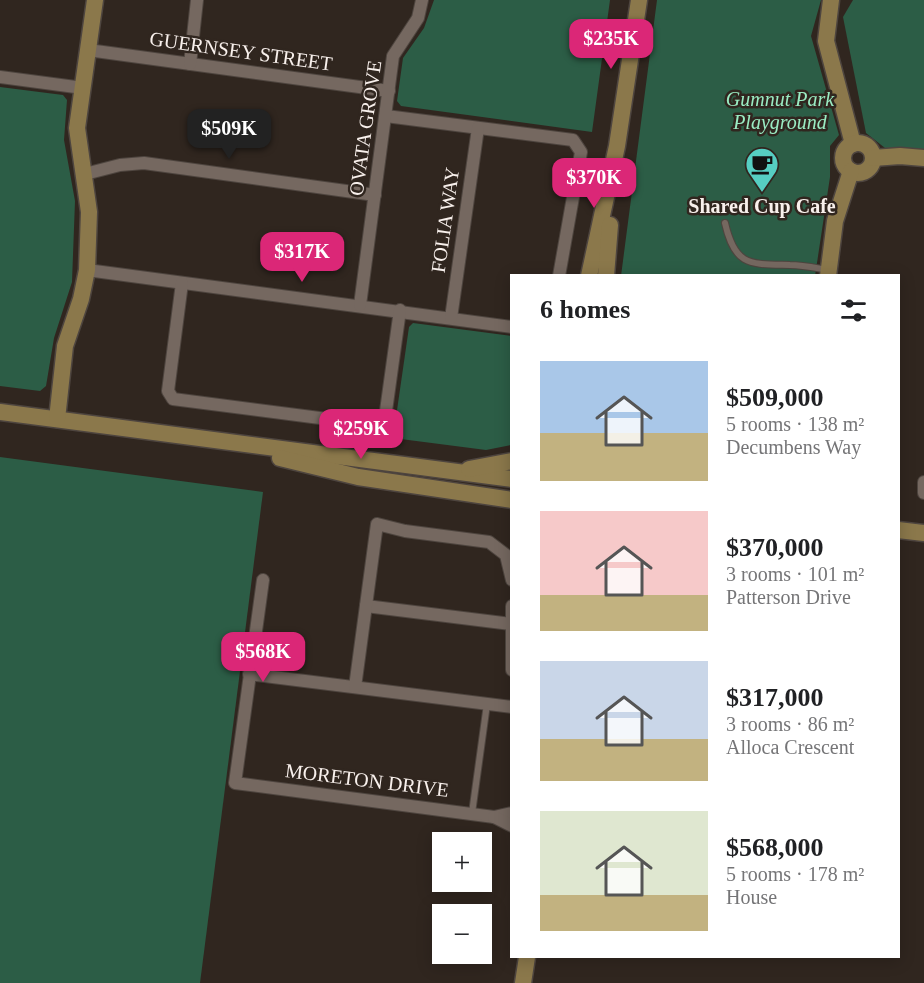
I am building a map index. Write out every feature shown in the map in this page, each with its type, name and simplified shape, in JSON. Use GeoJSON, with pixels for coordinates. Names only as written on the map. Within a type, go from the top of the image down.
{"type":"FeatureCollection","features":[{"type":"Feature","properties":{"kind":"street"},"geometry":{"type":"LineString","coordinates":[[57,418],[65,346],[81,299],[87,270],[89,212],[77,128],[95,0]]}},
{"type":"Feature","properties":{"kind":"street"},"geometry":{"type":"LineString","coordinates":[[190,64],[197,0]]}},
{"type":"Feature","properties":{"kind":"street","name":"OVATA GROVE"},"geometry":{"type":"LineString","coordinates":[[360,305],[393,56],[418,18],[422,0]]}},
{"type":"Feature","properties":{"kind":"street"},"geometry":{"type":"LineString","coordinates":[[589,274],[617,146],[639,0]]}},
{"type":"Feature","properties":{"kind":"street"},"geometry":{"type":"LineString","coordinates":[[831,0],[826,41],[853,144]]}},
{"type":"Feature","properties":{"kind":"street","name":"GUERNSEY STREET"},"geometry":{"type":"LineString","coordinates":[[88,50],[389,91]]}},
{"type":"Feature","properties":{"kind":"street"},"geometry":{"type":"LineString","coordinates":[[0,76],[83,88]]}},
{"type":"Feature","properties":{"kind":"street"},"geometry":{"type":"LineString","coordinates":[[386,116],[573,140],[581,152],[559,274]]}},
{"type":"Feature","properties":{"kind":"street","name":"FOLIA WAY"},"geometry":{"type":"LineString","coordinates":[[451,318],[478,128]]}},
{"type":"Feature","properties":{"kind":"street"},"geometry":{"type":"LineString","coordinates":[[853,144],[867,146],[873,158],[866,170],[852,171],[844,164],[843,156],[848,147],[853,144]]}},
{"type":"Feature","properties":{"kind":"street"},"geometry":{"type":"LineString","coordinates":[[606,274],[617,146]]}},
{"type":"Feature","properties":{"kind":"street"},"geometry":{"type":"LineString","coordinates":[[873,158],[900,156],[924,158]]}},
{"type":"Feature","properties":{"kind":"street"},"geometry":{"type":"LineString","coordinates":[[85,174],[120,165],[144,163],[375,195]]}},
{"type":"Feature","properties":{"kind":"street"},"geometry":{"type":"LineString","coordinates":[[828,273],[835,221],[852,171]]}},
{"type":"Feature","properties":{"kind":"street"},"geometry":{"type":"LineString","coordinates":[[87,270],[400,310],[510,327]]}},
{"type":"Feature","properties":{"kind":"street"},"geometry":{"type":"LineString","coordinates":[[182,283],[168,391],[172,399],[374,425],[383,423],[385,418],[400,310]]}},
{"type":"Feature","properties":{"kind":"street"},"geometry":{"type":"LineString","coordinates":[[0,412],[510,479]]}},
{"type":"Feature","properties":{"kind":"street"},"geometry":{"type":"LineString","coordinates":[[207,439],[358,477],[510,500]]}},
{"type":"Feature","properties":{"kind":"street"},"geometry":{"type":"LineString","coordinates":[[453,471],[510,461]]}},
{"type":"Feature","properties":{"kind":"street"},"geometry":{"type":"LineString","coordinates":[[924,482],[924,494]]}},
{"type":"Feature","properties":{"kind":"street"},"geometry":{"type":"LineString","coordinates":[[355,687],[377,524],[405,531],[489,542],[506,555],[510,572]]}},
{"type":"Feature","properties":{"kind":"street"},"geometry":{"type":"LineString","coordinates":[[900,530],[924,533]]}},
{"type":"Feature","properties":{"kind":"street"},"geometry":{"type":"LineString","coordinates":[[900,540],[924,541]]}},
{"type":"Feature","properties":{"kind":"street"},"geometry":{"type":"LineString","coordinates":[[263,580],[249,674],[510,707]]}},
{"type":"Feature","properties":{"kind":"street"},"geometry":{"type":"LineString","coordinates":[[366,606],[510,624]]}},
{"type":"Feature","properties":{"kind":"street","name":"MORETON DRIVE"},"geometry":{"type":"LineString","coordinates":[[249,674],[236,783],[472,813],[494,817],[510,825]]}},
{"type":"Feature","properties":{"kind":"street","name":"MORETON DRIVE"},"geometry":{"type":"LineString","coordinates":[[494,817],[510,813]]}},
{"type":"Feature","properties":{"kind":"street"},"geometry":{"type":"LineString","coordinates":[[523,983],[527,958]]}},
{"type":"Feature","properties":{"kind":"lane"},"geometry":{"type":"LineString","coordinates":[[725,223],[733,249],[739,257],[752,264],[828,273]]}},
{"type":"Feature","properties":{"kind":"lane"},"geometry":{"type":"LineString","coordinates":[[472,813],[487,704]]}},
{"type":"Feature","properties":{"kind":"green space"},"geometry":{"type":"Polygon","coordinates":[[[434,0],[610,0],[592,132],[401,106],[397,101],[403,58],[424,28],[434,0]]]}},
{"type":"Feature","properties":{"kind":"green space","name":"Gumnut Park Playground"},"geometry":{"type":"Polygon","coordinates":[[[657,0],[821,0],[811,36],[839,135],[830,146],[830,177],[815,274],[621,274],[657,0]]]}},
{"type":"Feature","properties":{"kind":"green space"},"geometry":{"type":"Polygon","coordinates":[[[853,0],[924,0],[924,153],[885,148],[866,133],[843,17],[853,0]]]}},
{"type":"Feature","properties":{"kind":"green space"},"geometry":{"type":"Polygon","coordinates":[[[0,87],[63,95],[67,100],[64,140],[75,201],[72,282],[54,338],[46,386],[40,391],[0,386],[0,87]]]}},
{"type":"Feature","properties":{"kind":"green space"},"geometry":{"type":"Polygon","coordinates":[[[413,323],[510,336],[510,445],[486,450],[393,438],[409,327],[413,323]]]}},
{"type":"Feature","properties":{"kind":"green space"},"geometry":{"type":"Polygon","coordinates":[[[0,457],[263,492],[200,983],[0,983],[0,457]]]}},
{"type":"Feature","properties":{"kind":"place","name":"Shared Cup Cafe"},"geometry":{"type":"Point","coordinates":[762,193]}}]}
